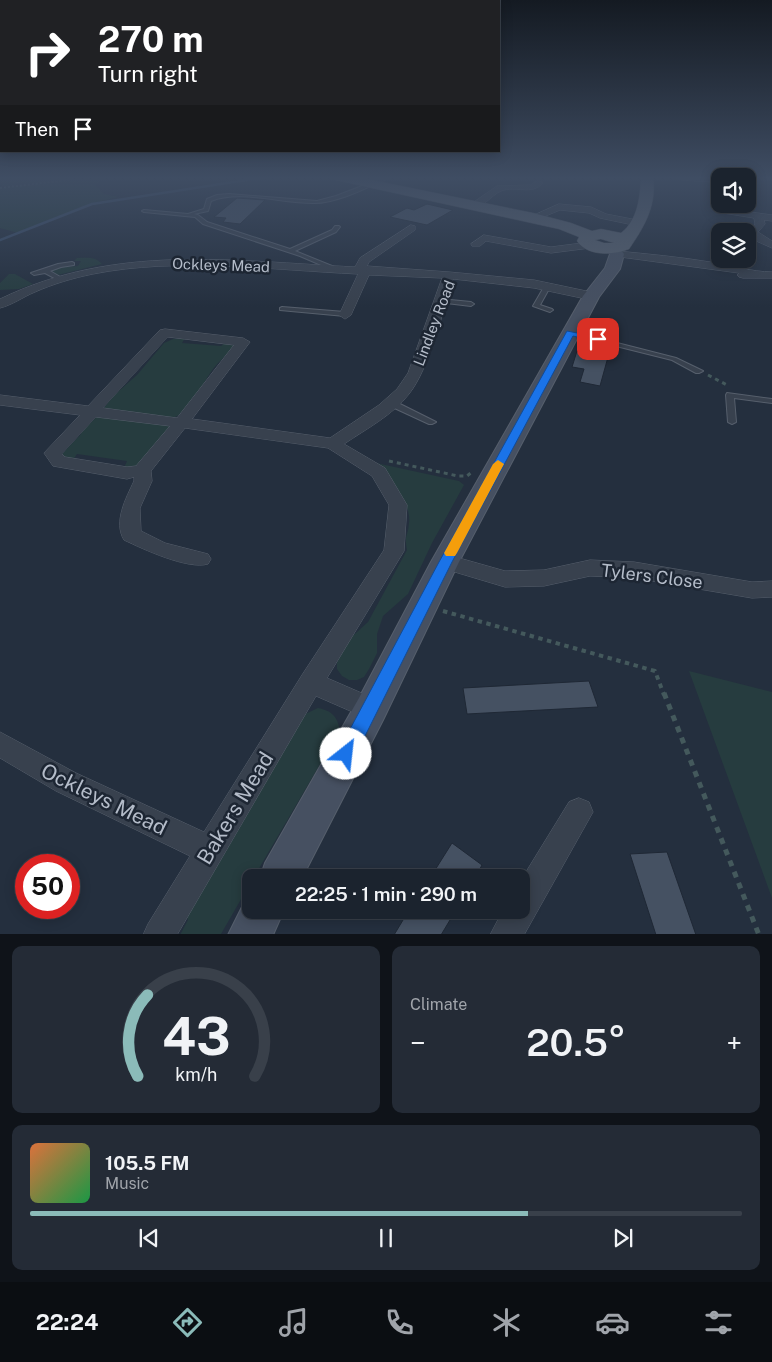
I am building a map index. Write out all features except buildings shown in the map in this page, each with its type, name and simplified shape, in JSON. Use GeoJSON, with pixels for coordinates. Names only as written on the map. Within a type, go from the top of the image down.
{"type":"FeatureCollection","features":[{"type":"Feature","properties":{"kind":"main road"},"geometry":{"type":"LineString","coordinates":[[544,221],[565,226],[590,240],[622,238]]}},
{"type":"Feature","properties":{"kind":"main road"},"geometry":{"type":"LineString","coordinates":[[285,869],[371,709],[445,562],[591,296],[612,269],[622,238],[631,221]]}},
{"type":"Feature","properties":{"kind":"main road"},"geometry":{"type":"LineString","coordinates":[[250,934],[258,919]]}},
{"type":"Feature","properties":{"kind":"street"},"geometry":{"type":"LineString","coordinates":[[607,221],[622,238],[698,263],[729,269],[739,275],[772,275]]}},
{"type":"Feature","properties":{"kind":"street"},"geometry":{"type":"LineString","coordinates":[[759,221],[760,224],[753,232],[758,238],[772,245]]}},
{"type":"Feature","properties":{"kind":"street"},"geometry":{"type":"LineString","coordinates":[[345,315],[365,271],[361,267],[364,260],[411,228]]}},
{"type":"Feature","properties":{"kind":"street"},"geometry":{"type":"LineString","coordinates":[[476,244],[484,238],[551,250],[590,240]]}},
{"type":"Feature","properties":{"kind":"street","name":"Ockleys Mead"},"geometry":{"type":"LineString","coordinates":[[0,304],[39,286],[60,279],[98,269],[152,263],[184,262],[449,275]]}},
{"type":"Feature","properties":{"kind":"street","name":"Lindley Road"},"geometry":{"type":"LineString","coordinates":[[333,444],[391,403],[403,392],[415,373],[449,275],[496,279],[591,296]]}},
{"type":"Feature","properties":{"kind":"street"},"geometry":{"type":"LineString","coordinates":[[165,333],[243,342],[182,422],[142,470],[127,473],[59,462],[53,453],[165,333]]}},
{"type":"Feature","properties":{"kind":"street"},"geometry":{"type":"LineString","coordinates":[[0,400],[182,422],[333,444]]}},
{"type":"Feature","properties":{"kind":"street","name":"Bakers Mead"},"geometry":{"type":"LineString","coordinates":[[160,934],[311,682],[394,551],[398,505],[379,472],[333,444]]}},
{"type":"Feature","properties":{"kind":"street"},"geometry":{"type":"LineString","coordinates":[[142,470],[142,481],[130,508],[131,534],[160,549],[201,559]]}},
{"type":"Feature","properties":{"kind":"street","name":"Tylers Close"},"geometry":{"type":"LineString","coordinates":[[445,562],[505,579],[544,578],[590,568],[634,570],[752,590],[772,589]]}},
{"type":"Feature","properties":{"kind":"street"},"geometry":{"type":"LineString","coordinates":[[311,682],[371,709]]}},
{"type":"Feature","properties":{"kind":"street","name":"Ockleys Mead"},"geometry":{"type":"LineString","coordinates":[[0,744],[66,782],[210,850]]}},
{"type":"Feature","properties":{"kind":"street"},"geometry":{"type":"LineString","coordinates":[[530,895],[580,812]]}},
{"type":"Feature","properties":{"kind":"street"},"geometry":{"type":"LineString","coordinates":[[506,934],[515,919]]}},
{"type":"Feature","properties":{"kind":"lane"},"geometry":{"type":"LineString","coordinates":[[202,221],[290,251],[335,269]]}},
{"type":"Feature","properties":{"kind":"lane"},"geometry":{"type":"LineString","coordinates":[[290,251],[334,231],[337,226]]}},
{"type":"Feature","properties":{"kind":"lane"},"geometry":{"type":"LineString","coordinates":[[34,273],[46,271],[60,265],[72,264]]}},
{"type":"Feature","properties":{"kind":"lane"},"geometry":{"type":"LineString","coordinates":[[46,271],[60,279]]}},
{"type":"Feature","properties":{"kind":"lane"},"geometry":{"type":"LineString","coordinates":[[547,287],[536,306],[550,310]]}},
{"type":"Feature","properties":{"kind":"lane"},"geometry":{"type":"LineString","coordinates":[[440,301],[471,304]]}},
{"type":"Feature","properties":{"kind":"lane"},"geometry":{"type":"LineString","coordinates":[[282,309],[345,315]]}},
{"type":"Feature","properties":{"kind":"lane"},"geometry":{"type":"LineString","coordinates":[[570,333],[674,358],[699,370]]}},
{"type":"Feature","properties":{"kind":"lane"},"geometry":{"type":"LineString","coordinates":[[732,422],[730,395],[772,401]]}},
{"type":"Feature","properties":{"kind":"lane"},"geometry":{"type":"LineString","coordinates":[[391,403],[432,422]]}},
{"type":"Feature","properties":{"kind":"path"},"geometry":{"type":"LineString","coordinates":[[358,459],[388,461],[458,476],[468,476],[474,470]]}},
{"type":"Feature","properties":{"kind":"path"},"geometry":{"type":"LineString","coordinates":[[424,605],[655,671],[759,934]]}},
{"type":"Feature","properties":{"kind":"green space"},"geometry":{"type":"Polygon","coordinates":[[[0,221],[48,221],[18,233],[0,228],[0,221]]]}},
{"type":"Feature","properties":{"kind":"green space"},"geometry":{"type":"Polygon","coordinates":[[[77,258],[94,259],[102,264],[58,275],[52,271],[56,268],[78,266],[81,261],[74,261],[77,258]]]}},
{"type":"Feature","properties":{"kind":"green space"},"geometry":{"type":"Polygon","coordinates":[[[9,274],[15,274],[33,284],[19,289],[0,290],[0,283],[9,274]]]}},
{"type":"Feature","properties":{"kind":"green space"},"geometry":{"type":"Polygon","coordinates":[[[185,338],[182,343],[221,346],[226,342],[235,346],[213,369],[190,405],[184,411],[172,418],[104,408],[112,397],[137,375],[164,343],[173,339],[185,338]]]}},
{"type":"Feature","properties":{"kind":"green space"},"geometry":{"type":"Polygon","coordinates":[[[98,416],[171,425],[137,467],[124,468],[127,461],[77,454],[73,460],[61,455],[81,434],[79,433],[98,416]]]}},
{"type":"Feature","properties":{"kind":"green space"},"geometry":{"type":"Polygon","coordinates":[[[376,463],[459,481],[464,485],[432,543],[408,594],[383,616],[377,634],[377,653],[369,669],[364,677],[357,680],[349,680],[342,676],[337,669],[337,663],[346,642],[368,622],[407,550],[406,538],[409,515],[407,507],[398,491],[376,463]]]}},
{"type":"Feature","properties":{"kind":"green space"},"geometry":{"type":"Polygon","coordinates":[[[689,671],[772,692],[772,898],[689,671]]]}},
{"type":"Feature","properties":{"kind":"green space"},"geometry":{"type":"Polygon","coordinates":[[[318,708],[333,715],[340,730],[259,869],[242,869],[242,898],[221,934],[181,934],[188,920],[186,910],[301,716],[318,708]]]}},
{"type":"Feature","properties":{"kind":"waterway"},"geometry":{"type":"LineString","coordinates":[[0,240],[50,221]]}},
{"type":"Feature","properties":{"kind":"slow traffic"},"geometry":{"type":"LineString","coordinates":[[450,553],[498,464]]}},
{"type":"Feature","properties":{"kind":"route"},"geometry":{"type":"LineString","coordinates":[[346,754],[371,709],[445,562],[570,333],[598,339]]}}]}
